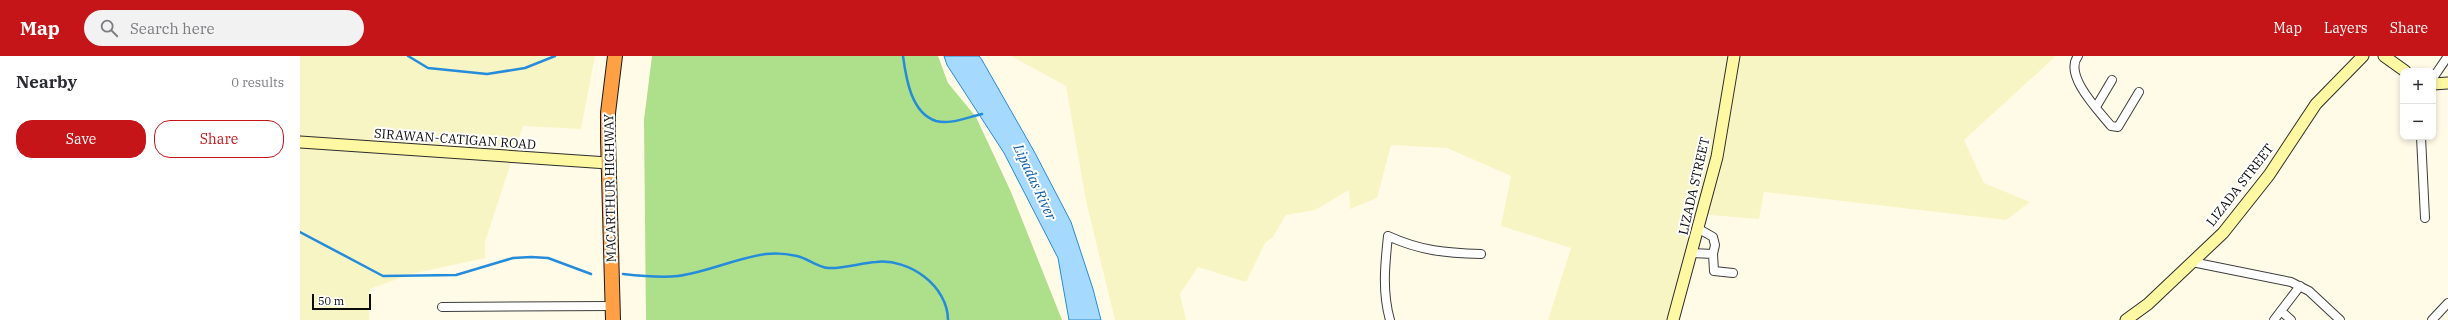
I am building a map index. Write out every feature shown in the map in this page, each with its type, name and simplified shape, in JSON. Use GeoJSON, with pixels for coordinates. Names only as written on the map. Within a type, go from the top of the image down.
{"type":"FeatureCollection","features":[{"type":"Feature","properties":{"kind":"highway","name":"MACARTHUR HIGHWAY"},"geometry":{"type":"LineString","coordinates":[[612,313],[608,113],[615,56]]}},
{"type":"Feature","properties":{"kind":"street","name":"LIZADA STREET"},"geometry":{"type":"LineString","coordinates":[[1673,320],[1699,229],[1717,157],[1734,56]]}},
{"type":"Feature","properties":{"kind":"street"},"geometry":{"type":"LineString","coordinates":[[2078,56],[2073,66],[2075,75],[2096,107],[2111,126],[2118,127],[2139,92]]}},
{"type":"Feature","properties":{"kind":"street","name":"LIZADA STREET"},"geometry":{"type":"LineString","coordinates":[[2126,320],[2148,304],[2223,233],[2269,175],[2316,104],[2363,56]]}},
{"type":"Feature","properties":{"kind":"street"},"geometry":{"type":"LineString","coordinates":[[2384,56],[2401,68]]}},
{"type":"Feature","properties":{"kind":"street"},"geometry":{"type":"LineString","coordinates":[[2436,74],[2448,56]]}},
{"type":"Feature","properties":{"kind":"street"},"geometry":{"type":"LineString","coordinates":[[2096,107],[2112,80]]}},
{"type":"Feature","properties":{"kind":"street"},"geometry":{"type":"LineString","coordinates":[[2436,84],[2448,83]]}},
{"type":"Feature","properties":{"kind":"street"},"geometry":{"type":"LineString","coordinates":[[2421,140],[2425,218]]}},
{"type":"Feature","properties":{"kind":"street","name":"SIRAWAN-CATIGAN ROAD"},"geometry":{"type":"LineString","coordinates":[[300,142],[608,163]]}},
{"type":"Feature","properties":{"kind":"street"},"geometry":{"type":"LineString","coordinates":[[1699,229],[1713,237],[1715,245],[1712,254],[1714,271],[1733,273]]}},
{"type":"Feature","properties":{"kind":"street"},"geometry":{"type":"LineString","coordinates":[[1390,320],[1386,302],[1385,267],[1388,236],[1412,247],[1428,250],[1481,254]]}},
{"type":"Feature","properties":{"kind":"street"},"geometry":{"type":"LineString","coordinates":[[1692,254],[1712,254]]}},
{"type":"Feature","properties":{"kind":"street"},"geometry":{"type":"LineString","coordinates":[[2192,262],[2282,280],[2300,286],[2340,320]]}},
{"type":"Feature","properties":{"kind":"street"},"geometry":{"type":"LineString","coordinates":[[2274,320],[2300,286]]}},
{"type":"Feature","properties":{"kind":"street"},"geometry":{"type":"LineString","coordinates":[[2432,320],[2448,303]]}},
{"type":"Feature","properties":{"kind":"street"},"geometry":{"type":"LineString","coordinates":[[442,307],[612,313]]}},
{"type":"Feature","properties":{"kind":"street"},"geometry":{"type":"LineString","coordinates":[[2281,311],[2291,320]]}},
{"type":"Feature","properties":{"kind":"shaded area"},"geometry":{"type":"Polygon","coordinates":[[[300,56],[595,56],[581,129],[523,126],[485,242],[485,258],[411,274],[370,289],[369,320],[300,320],[300,56]]]}},
{"type":"Feature","properties":{"kind":"shaded area"},"geometry":{"type":"Polygon","coordinates":[[[1011,56],[2056,56],[1964,140],[1984,183],[2030,202],[2006,220],[1764,192],[1759,219],[1698,214],[1668,320],[1548,320],[1571,248],[1501,226],[1511,176],[1447,148],[1391,145],[1377,198],[1350,209],[1349,190],[1315,210],[1286,215],[1273,237],[1265,243],[1246,282],[1198,267],[1180,294],[1186,320],[1115,320],[1086,201],[1066,86],[1011,56]]]}},
{"type":"Feature","properties":{"kind":"green space"},"geometry":{"type":"Polygon","coordinates":[[[652,56],[938,56],[948,83],[976,117],[1011,192],[1062,320],[646,320],[644,120],[652,56]]]}},
{"type":"Feature","properties":{"kind":"water","name":"Lipadas River"},"geometry":{"type":"Polygon","coordinates":[[[944,56],[979,56],[982,60],[1035,153],[1071,222],[1093,289],[1101,320],[1069,320],[1058,258],[1004,153],[947,65],[944,56]]]}},
{"type":"Feature","properties":{"kind":"waterway"},"geometry":{"type":"LineString","coordinates":[[408,56],[428,68],[487,74],[525,68],[555,56]]}},
{"type":"Feature","properties":{"kind":"waterway"},"geometry":{"type":"LineString","coordinates":[[903,56],[911,94],[915,103],[928,117],[936,121],[947,122],[982,114]]}},
{"type":"Feature","properties":{"kind":"waterway"},"geometry":{"type":"LineString","coordinates":[[300,232],[383,276],[456,275],[513,258],[531,257],[548,258],[591,274]]}},
{"type":"Feature","properties":{"kind":"waterway"},"geometry":{"type":"LineString","coordinates":[[623,274],[671,277],[689,274],[755,256],[770,254],[797,256],[828,268],[840,268],[876,262],[889,262],[913,270],[934,286],[941,296],[946,308],[948,320]]}}]}
